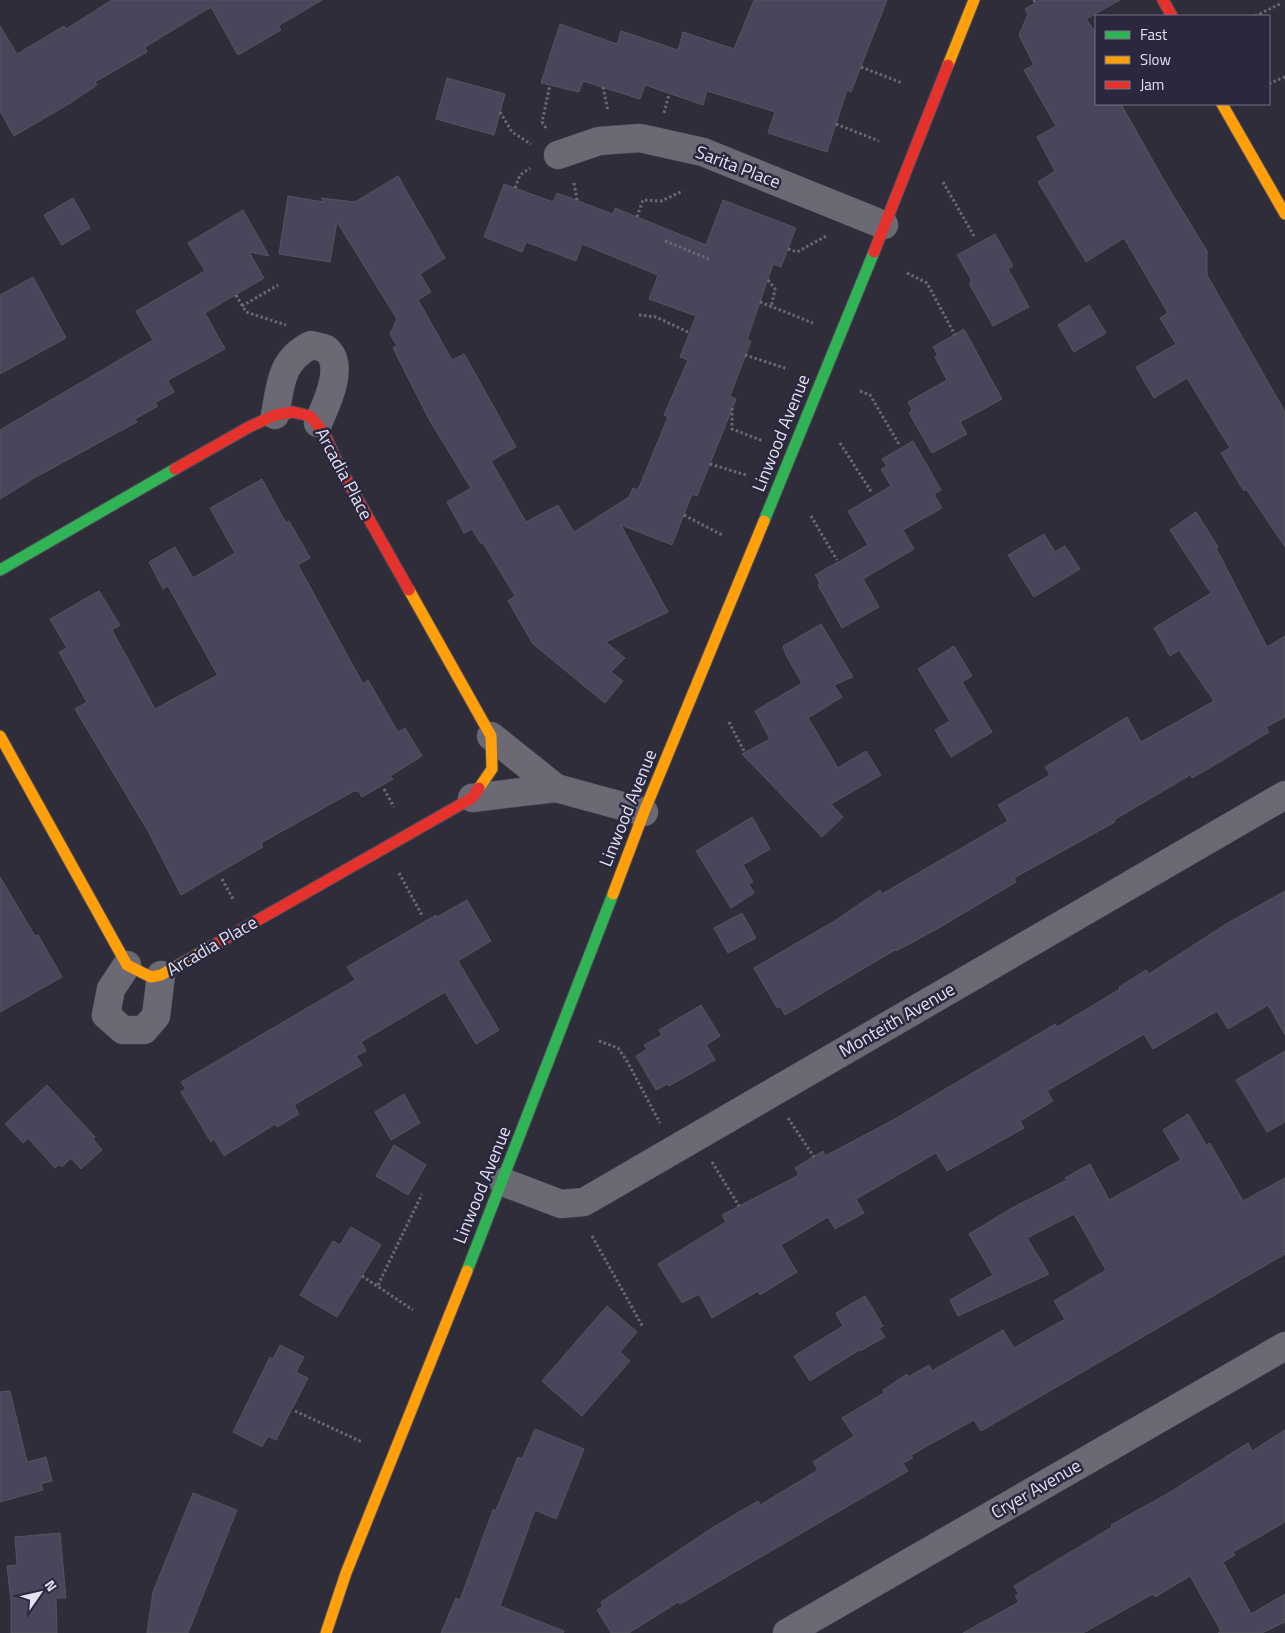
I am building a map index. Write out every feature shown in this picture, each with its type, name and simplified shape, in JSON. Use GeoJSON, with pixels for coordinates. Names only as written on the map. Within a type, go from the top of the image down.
{"type":"FeatureCollection","features":[{"type":"Feature","properties":{"kind":"main road","name":"Linwood Avenue"},"geometry":{"type":"LineString","coordinates":[[326,1633],[352,1558],[503,1182],[644,812],[792,455],[974,0]]}},
{"type":"Feature","properties":{"kind":"main road"},"geometry":{"type":"LineString","coordinates":[[1163,0],[1171,15]]}},
{"type":"Feature","properties":{"kind":"main road"},"geometry":{"type":"LineString","coordinates":[[1223,105],[1285,214]]}},
{"type":"Feature","properties":{"kind":"main road","name":"Arcadia Place"},"geometry":{"type":"LineString","coordinates":[[0,570],[274,415],[302,412],[318,423],[338,466],[491,736],[492,769],[472,798],[161,975],[151,977],[127,965]]}},
{"type":"Feature","properties":{"kind":"main road"},"geometry":{"type":"LineString","coordinates":[[0,736],[127,965]]}},
{"type":"Feature","properties":{"kind":"street","name":"Sarita Place"},"geometry":{"type":"LineString","coordinates":[[544,150],[640,138],[704,152],[884,225]]}},
{"type":"Feature","properties":{"kind":"street"},"geometry":{"type":"LineString","coordinates":[[274,415],[283,373],[296,352],[311,345],[325,348],[332,357],[334,371],[330,396],[318,423]]}},
{"type":"Feature","properties":{"kind":"street","name":"Arcadia Place"},"geometry":{"type":"LineString","coordinates":[[491,736],[556,788]]}},
{"type":"Feature","properties":{"kind":"street","name":"Arcadia Place"},"geometry":{"type":"LineString","coordinates":[[472,798],[556,788],[644,812]]}},
{"type":"Feature","properties":{"kind":"street","name":"Monteith Avenue"},"geometry":{"type":"LineString","coordinates":[[503,1182],[561,1204],[584,1202],[1285,795]]}},
{"type":"Feature","properties":{"kind":"street"},"geometry":{"type":"LineString","coordinates":[[127,965],[111,989],[106,1015],[122,1030],[144,1030],[156,1016],[161,975]]}},
{"type":"Feature","properties":{"kind":"street","name":"Cryer Avenue"},"geometry":{"type":"LineString","coordinates":[[787,1633],[1285,1346]]}},
{"type":"Feature","properties":{"kind":"path"},"geometry":{"type":"LineString","coordinates":[[1257,15],[1280,4]]}},
{"type":"Feature","properties":{"kind":"path"},"geometry":{"type":"LineString","coordinates":[[861,67],[902,83]]}},
{"type":"Feature","properties":{"kind":"path"},"geometry":{"type":"LineString","coordinates":[[1270,84],[1285,76]]}},
{"type":"Feature","properties":{"kind":"path"},"geometry":{"type":"LineString","coordinates":[[515,188],[520,175],[544,150],[542,122],[550,85]]}},
{"type":"Feature","properties":{"kind":"path"},"geometry":{"type":"LineString","coordinates":[[603,87],[609,117]]}},
{"type":"Feature","properties":{"kind":"path"},"geometry":{"type":"LineString","coordinates":[[662,118],[669,94]]}},
{"type":"Feature","properties":{"kind":"path"},"geometry":{"type":"LineString","coordinates":[[500,112],[512,132],[544,150]]}},
{"type":"Feature","properties":{"kind":"path"},"geometry":{"type":"LineString","coordinates":[[836,124],[879,141]]}},
{"type":"Feature","properties":{"kind":"path"},"geometry":{"type":"LineString","coordinates":[[572,177],[577,200]]}},
{"type":"Feature","properties":{"kind":"path"},"geometry":{"type":"LineString","coordinates":[[943,182],[974,236]]}},
{"type":"Feature","properties":{"kind":"path"},"geometry":{"type":"LineString","coordinates":[[637,217],[643,200],[661,202],[683,191]]}},
{"type":"Feature","properties":{"kind":"path"},"geometry":{"type":"LineString","coordinates":[[788,249],[797,252],[825,236],[834,234]]}},
{"type":"Feature","properties":{"kind":"path"},"geometry":{"type":"LineString","coordinates":[[665,240],[709,259]]}},
{"type":"Feature","properties":{"kind":"path"},"geometry":{"type":"LineString","coordinates":[[907,273],[927,283],[955,335]]}},
{"type":"Feature","properties":{"kind":"path"},"geometry":{"type":"LineString","coordinates":[[768,280],[775,288],[771,308]]}},
{"type":"Feature","properties":{"kind":"path"},"geometry":{"type":"LineString","coordinates":[[242,306],[278,286]]}},
{"type":"Feature","properties":{"kind":"path"},"geometry":{"type":"LineString","coordinates":[[236,295],[246,312],[286,325],[311,345]]}},
{"type":"Feature","properties":{"kind":"path"},"geometry":{"type":"LineString","coordinates":[[760,302],[840,336]]}},
{"type":"Feature","properties":{"kind":"path"},"geometry":{"type":"LineString","coordinates":[[639,315],[656,317],[690,333]]}},
{"type":"Feature","properties":{"kind":"path"},"geometry":{"type":"LineString","coordinates":[[745,355],[788,369]]}},
{"type":"Feature","properties":{"kind":"path"},"geometry":{"type":"LineString","coordinates":[[860,391],[870,395],[900,446]]}},
{"type":"Feature","properties":{"kind":"path"},"geometry":{"type":"LineString","coordinates":[[732,408],[732,429],[792,455]]}},
{"type":"Feature","properties":{"kind":"path"},"geometry":{"type":"LineString","coordinates":[[840,443],[872,493]]}},
{"type":"Feature","properties":{"kind":"path"},"geometry":{"type":"LineString","coordinates":[[710,464],[746,475]]}},
{"type":"Feature","properties":{"kind":"path"},"geometry":{"type":"LineString","coordinates":[[684,515],[722,535]]}},
{"type":"Feature","properties":{"kind":"path"},"geometry":{"type":"LineString","coordinates":[[811,516],[836,560]]}},
{"type":"Feature","properties":{"kind":"path"},"geometry":{"type":"LineString","coordinates":[[729,722],[745,753]]}},
{"type":"Feature","properties":{"kind":"path"},"geometry":{"type":"LineString","coordinates":[[384,789],[397,812]]}},
{"type":"Feature","properties":{"kind":"path"},"geometry":{"type":"LineString","coordinates":[[397,870],[423,916]]}},
{"type":"Feature","properties":{"kind":"path"},"geometry":{"type":"LineString","coordinates":[[599,1041],[618,1048],[628,1061],[661,1124]]}},
{"type":"Feature","properties":{"kind":"path"},"geometry":{"type":"LineString","coordinates":[[772,1092],[814,1157]]}},
{"type":"Feature","properties":{"kind":"path"},"geometry":{"type":"LineString","coordinates":[[697,1136],[739,1206]]}},
{"type":"Feature","properties":{"kind":"path"},"geometry":{"type":"LineString","coordinates":[[378,1285],[422,1194]]}},
{"type":"Feature","properties":{"kind":"path"},"geometry":{"type":"LineString","coordinates":[[592,1236],[643,1327]]}},
{"type":"Feature","properties":{"kind":"path"},"geometry":{"type":"LineString","coordinates":[[362,1276],[413,1310]]}},
{"type":"Feature","properties":{"kind":"path"},"geometry":{"type":"LineString","coordinates":[[295,1411],[362,1442]]}},
{"type":"Feature","properties":{"kind":"building"},"geometry":{"type":"Polygon","coordinates":[[[112,0],[322,0],[278,26],[281,30],[238,55],[211,7],[145,47],[147,52],[95,82],[97,85],[72,102],[14,136],[0,111],[0,26],[17,54],[64,26],[66,29],[112,0]]]}},
{"type":"Feature","properties":{"kind":"building"},"geometry":{"type":"Polygon","coordinates":[[[754,0],[887,0],[851,92],[847,90],[827,152],[768,133],[775,112],[707,91],[703,105],[645,85],[640,99],[583,81],[579,92],[541,83],[560,24],[617,44],[621,31],[678,50],[683,32],[734,49],[754,0]]]}},
{"type":"Feature","properties":{"kind":"building"},"geometry":{"type":"Polygon","coordinates":[[[1040,0],[1120,0],[1086,19],[1095,32],[1095,105],[1122,105],[1166,184],[1207,251],[1207,275],[1285,412],[1285,547],[1246,489],[1244,491],[1221,453],[1230,448],[1187,378],[1154,398],[1136,367],[1176,344],[1160,318],[1168,313],[1124,238],[1086,262],[1038,182],[1055,171],[1037,137],[1056,126],[1024,70],[1034,65],[1019,35],[1028,14],[1025,9],[1040,0]]]}},
{"type":"Feature","properties":{"kind":"building"},"geometry":{"type":"Polygon","coordinates":[[[447,78],[505,94],[494,135],[436,119],[447,78]]]}},
{"type":"Feature","properties":{"kind":"building"},"geometry":{"type":"Polygon","coordinates":[[[398,176],[445,258],[420,274],[431,292],[418,300],[452,360],[464,354],[466,357],[516,447],[491,461],[526,522],[558,505],[574,532],[629,497],[633,488],[638,490],[668,417],[664,415],[688,360],[680,357],[696,316],[649,299],[658,275],[582,244],[576,261],[526,242],[522,252],[484,237],[504,184],[553,202],[557,193],[613,214],[615,208],[706,245],[723,200],[796,228],[781,267],[773,264],[747,340],[751,341],[730,396],[736,399],[697,496],[692,494],[672,545],[621,525],[668,612],[606,642],[625,658],[611,672],[623,681],[605,703],[533,644],[508,601],[515,596],[483,543],[481,544],[472,529],[464,533],[447,502],[471,488],[430,421],[393,348],[397,346],[390,334],[397,319],[337,222],[330,262],[279,254],[288,196],[324,202],[321,198],[355,202],[398,176]]]}},
{"type":"Feature","properties":{"kind":"building"},"geometry":{"type":"Polygon","coordinates":[[[73,198],[90,228],[62,245],[44,215],[73,198]]]}},
{"type":"Feature","properties":{"kind":"building"},"geometry":{"type":"Polygon","coordinates":[[[243,210],[269,256],[249,252],[264,278],[205,313],[225,349],[170,379],[168,381],[174,392],[155,403],[158,406],[135,419],[137,422],[34,478],[0,499],[0,430],[153,340],[136,311],[205,271],[188,243],[243,210]]]}},
{"type":"Feature","properties":{"kind":"building"},"geometry":{"type":"Polygon","coordinates":[[[995,234],[1013,266],[1008,269],[1029,307],[993,326],[970,285],[971,279],[957,255],[995,234]]]}},
{"type":"Feature","properties":{"kind":"building"},"geometry":{"type":"Polygon","coordinates":[[[33,277],[66,338],[0,374],[0,295],[33,277]]]}},
{"type":"Feature","properties":{"kind":"building"},"geometry":{"type":"Polygon","coordinates":[[[1089,305],[1106,333],[1074,352],[1058,325],[1089,305]]]}},
{"type":"Feature","properties":{"kind":"building"},"geometry":{"type":"Polygon","coordinates":[[[964,329],[1002,399],[960,422],[967,434],[932,453],[909,413],[912,410],[908,402],[947,380],[935,357],[938,355],[933,347],[964,329]]]}},
{"type":"Feature","properties":{"kind":"building"},"geometry":{"type":"Polygon","coordinates":[[[913,441],[941,490],[934,494],[942,508],[903,530],[914,549],[863,579],[879,607],[842,628],[818,585],[820,583],[815,575],[868,545],[848,511],[891,486],[881,469],[887,466],[882,459],[913,441]]]}},
{"type":"Feature","properties":{"kind":"building"},"geometry":{"type":"Polygon","coordinates":[[[262,479],[286,523],[289,521],[310,558],[298,565],[363,684],[368,680],[398,732],[405,728],[422,756],[390,776],[393,779],[362,797],[358,791],[354,791],[261,843],[263,847],[181,895],[148,831],[75,709],[87,702],[59,652],[67,648],[50,619],[99,591],[120,625],[112,630],[155,709],[216,676],[217,674],[168,586],[163,589],[149,562],[175,547],[193,578],[235,553],[210,508],[262,479]]]}},
{"type":"Feature","properties":{"kind":"building"},"geometry":{"type":"Polygon","coordinates":[[[1196,512],[1218,547],[1216,548],[1267,647],[1285,636],[1285,717],[1266,727],[1269,732],[1218,763],[1192,778],[1190,775],[1114,820],[1115,822],[1014,878],[1016,882],[937,929],[895,950],[785,1015],[780,1006],[777,1008],[754,968],[836,920],[880,890],[882,894],[1008,821],[998,805],[1050,775],[1045,767],[1127,717],[1141,742],[1214,701],[1179,650],[1170,656],[1154,628],[1211,593],[1170,530],[1196,512]]]}},
{"type":"Feature","properties":{"kind":"building"},"geometry":{"type":"Polygon","coordinates":[[[1044,534],[1055,552],[1065,546],[1080,569],[1034,597],[1008,555],[1044,534]]]}},
{"type":"Feature","properties":{"kind":"building"},"geometry":{"type":"Polygon","coordinates":[[[821,624],[853,677],[834,685],[842,697],[808,718],[838,768],[866,751],[881,775],[831,804],[843,817],[822,837],[742,754],[770,739],[755,711],[802,683],[783,646],[821,624]]]}},
{"type":"Feature","properties":{"kind":"building"},"geometry":{"type":"Polygon","coordinates":[[[954,646],[972,676],[962,682],[992,732],[951,757],[935,730],[950,721],[918,669],[954,646]]]}},
{"type":"Feature","properties":{"kind":"building"},"geometry":{"type":"Polygon","coordinates":[[[752,817],[770,849],[743,865],[753,882],[749,884],[754,893],[731,908],[696,851],[752,817]]]}},
{"type":"Feature","properties":{"kind":"building"},"geometry":{"type":"Polygon","coordinates":[[[0,877],[35,936],[38,935],[62,977],[0,1012],[0,877]]]}},
{"type":"Feature","properties":{"kind":"building"},"geometry":{"type":"Polygon","coordinates":[[[1285,891],[1285,1035],[1268,1005],[1228,1029],[1217,1011],[1153,1049],[1144,1034],[1047,1091],[1053,1101],[1020,1121],[1024,1128],[947,1171],[936,1153],[856,1199],[864,1213],[835,1229],[828,1217],[781,1245],[797,1272],[760,1295],[758,1291],[712,1318],[699,1294],[682,1303],[658,1264],[726,1222],[722,1215],[799,1175],[795,1168],[823,1151],[825,1156],[895,1119],[1055,1024],[1057,1027],[1120,989],[1119,987],[1146,970],[1149,974],[1226,924],[1285,891]]]}},
{"type":"Feature","properties":{"kind":"building"},"geometry":{"type":"Polygon","coordinates":[[[467,900],[491,941],[458,961],[499,1030],[476,1044],[445,992],[361,1042],[366,1051],[356,1056],[362,1065],[294,1105],[299,1114],[277,1127],[275,1124],[224,1156],[214,1139],[211,1142],[181,1092],[186,1089],[181,1082],[355,980],[347,967],[436,915],[437,917],[467,900]]]}},
{"type":"Feature","properties":{"kind":"building"},"geometry":{"type":"Polygon","coordinates":[[[742,913],[756,938],[728,953],[714,928],[742,913]]]}},
{"type":"Feature","properties":{"kind":"building"},"geometry":{"type":"Polygon","coordinates":[[[701,1005],[720,1036],[706,1045],[715,1060],[669,1086],[668,1084],[656,1090],[636,1056],[647,1049],[644,1045],[662,1035],[659,1030],[701,1005]]]}},
{"type":"Feature","properties":{"kind":"building"},"geometry":{"type":"Polygon","coordinates":[[[1285,1051],[1285,1122],[1267,1132],[1236,1080],[1285,1051]]]}},
{"type":"Feature","properties":{"kind":"building"},"geometry":{"type":"Polygon","coordinates":[[[47,1085],[95,1137],[93,1139],[102,1150],[81,1169],[71,1158],[62,1167],[60,1164],[55,1168],[28,1138],[23,1143],[5,1124],[47,1085]]]}},
{"type":"Feature","properties":{"kind":"building"},"geometry":{"type":"Polygon","coordinates":[[[404,1094],[420,1123],[391,1140],[375,1112],[404,1094]]]}},
{"type":"Feature","properties":{"kind":"building"},"geometry":{"type":"Polygon","coordinates":[[[1188,1114],[1206,1145],[1210,1143],[1243,1201],[1285,1178],[1285,1254],[981,1431],[974,1420],[911,1455],[913,1458],[903,1463],[908,1471],[680,1604],[678,1602],[629,1633],[611,1633],[597,1610],[603,1606],[601,1602],[712,1528],[758,1501],[760,1505],[818,1470],[813,1462],[854,1436],[842,1418],[884,1393],[883,1390],[907,1374],[908,1377],[929,1365],[932,1371],[1003,1330],[1014,1348],[1065,1319],[1054,1301],[1106,1270],[1074,1214],[1027,1238],[1049,1274],[958,1316],[950,1300],[993,1275],[969,1234],[1010,1209],[1067,1180],[1065,1178],[1090,1164],[1109,1200],[1181,1160],[1163,1130],[1188,1114]]]}},
{"type":"Feature","properties":{"kind":"building"},"geometry":{"type":"Polygon","coordinates":[[[394,1145],[426,1165],[408,1195],[376,1176],[394,1145]]]}},
{"type":"Feature","properties":{"kind":"building"},"geometry":{"type":"Polygon","coordinates":[[[351,1227],[381,1245],[337,1317],[300,1295],[333,1241],[340,1245],[351,1227]]]}},
{"type":"Feature","properties":{"kind":"building"},"geometry":{"type":"Polygon","coordinates":[[[865,1296],[883,1326],[879,1328],[885,1337],[859,1350],[810,1381],[794,1356],[843,1326],[836,1313],[865,1296]]]}},
{"type":"Feature","properties":{"kind":"building"},"geometry":{"type":"Polygon","coordinates":[[[607,1306],[637,1332],[620,1352],[630,1361],[582,1416],[542,1381],[607,1306]]]}},
{"type":"Feature","properties":{"kind":"building"},"geometry":{"type":"Polygon","coordinates":[[[280,1345],[304,1357],[296,1372],[308,1378],[276,1440],[268,1436],[262,1447],[233,1432],[270,1357],[273,1359],[280,1345]]]}},
{"type":"Feature","properties":{"kind":"building"},"geometry":{"type":"Polygon","coordinates":[[[10,1391],[27,1462],[46,1457],[52,1481],[41,1484],[43,1490],[0,1502],[0,1392],[10,1391]]]}},
{"type":"Feature","properties":{"kind":"building"},"geometry":{"type":"Polygon","coordinates":[[[535,1429],[584,1449],[556,1519],[535,1510],[500,1606],[564,1631],[563,1633],[441,1633],[456,1598],[460,1600],[493,1510],[496,1510],[518,1457],[522,1459],[535,1429]]]}},
{"type":"Feature","properties":{"kind":"building"},"geometry":{"type":"Polygon","coordinates":[[[1285,1430],[1285,1522],[1233,1552],[1235,1555],[1223,1562],[1251,1614],[1285,1594],[1285,1622],[1262,1633],[1218,1633],[1221,1631],[1190,1576],[1155,1597],[1153,1594],[1083,1633],[963,1633],[1019,1602],[1015,1596],[1019,1594],[1014,1586],[1248,1443],[1252,1451],[1285,1430]]]}},
{"type":"Feature","properties":{"kind":"building"},"geometry":{"type":"Polygon","coordinates":[[[193,1493],[237,1510],[188,1633],[147,1633],[153,1592],[193,1493]]]}},
{"type":"Feature","properties":{"kind":"building"},"geometry":{"type":"Polygon","coordinates":[[[60,1533],[66,1598],[56,1598],[57,1633],[11,1633],[11,1601],[7,1566],[17,1565],[15,1537],[60,1533]]]}},
{"type":"Feature","properties":{"kind":"traffic: fast"},"geometry":{"type":"LineString","coordinates":[[764,521],[874,252]]}},
{"type":"Feature","properties":{"kind":"traffic: fast"},"geometry":{"type":"LineString","coordinates":[[0,570],[175,469]]}},
{"type":"Feature","properties":{"kind":"traffic: fast"},"geometry":{"type":"LineString","coordinates":[[467,1271],[613,894]]}},
{"type":"Feature","properties":{"kind":"traffic: slow"},"geometry":{"type":"LineString","coordinates":[[948,65],[974,0]]}},
{"type":"Feature","properties":{"kind":"traffic: slow"},"geometry":{"type":"LineString","coordinates":[[1223,105],[1285,214]]}},
{"type":"Feature","properties":{"kind":"traffic: slow"},"geometry":{"type":"LineString","coordinates":[[613,894],[644,812],[764,521]]}},
{"type":"Feature","properties":{"kind":"traffic: slow"},"geometry":{"type":"LineString","coordinates":[[409,590],[491,736],[492,769],[479,788]]}},
{"type":"Feature","properties":{"kind":"traffic: slow"},"geometry":{"type":"LineString","coordinates":[[0,736],[127,965],[151,977],[161,975],[216,944]]}},
{"type":"Feature","properties":{"kind":"traffic: slow"},"geometry":{"type":"LineString","coordinates":[[326,1633],[346,1573],[467,1271]]}},
{"type":"Feature","properties":{"kind":"traffic: jam"},"geometry":{"type":"LineString","coordinates":[[1163,0],[1171,15]]}},
{"type":"Feature","properties":{"kind":"traffic: jam"},"geometry":{"type":"LineString","coordinates":[[874,252],[948,65]]}},
{"type":"Feature","properties":{"kind":"traffic: jam"},"geometry":{"type":"LineString","coordinates":[[175,469],[249,427],[275,415],[293,412],[310,416],[324,433],[339,466],[409,590]]}},
{"type":"Feature","properties":{"kind":"traffic: jam"},"geometry":{"type":"LineString","coordinates":[[216,944],[472,798],[479,788]]}}]}
